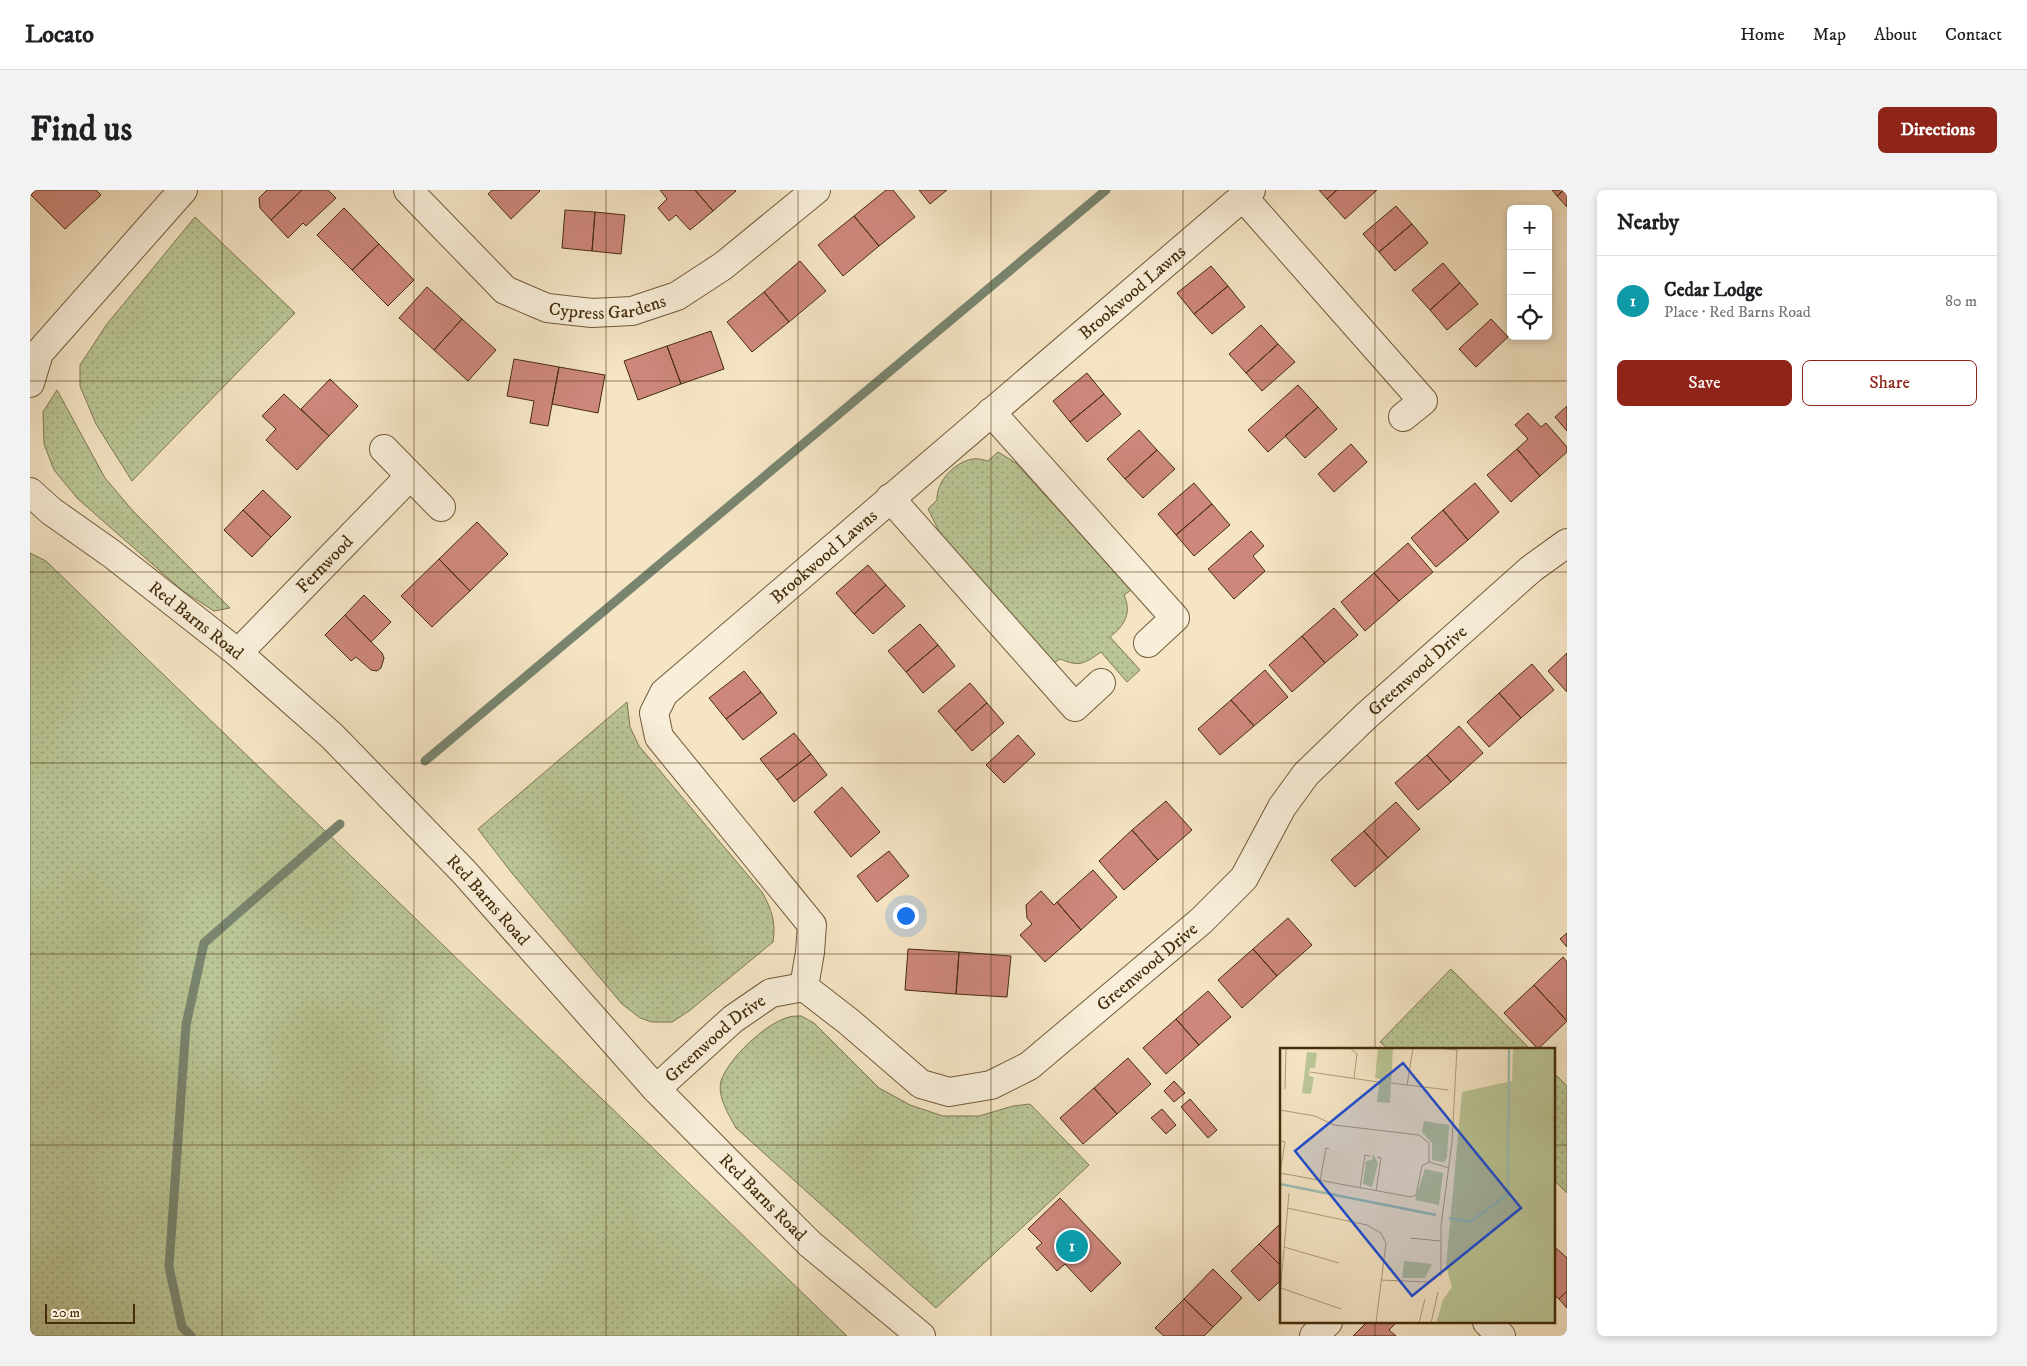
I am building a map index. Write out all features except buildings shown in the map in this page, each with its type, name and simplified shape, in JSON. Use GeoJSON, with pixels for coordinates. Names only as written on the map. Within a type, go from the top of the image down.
{"type":"FeatureCollection","features":[{"type":"Feature","properties":{"kind":"street"},"geometry":{"type":"LineString","coordinates":[[30,383],[34,354],[183,190]]}},
{"type":"Feature","properties":{"kind":"street","name":"Cypress Gardens"},"geometry":{"type":"LineString","coordinates":[[408,190],[505,290],[547,308],[592,313],[632,311],[677,296],[723,266],[816,190]]}},
{"type":"Feature","properties":{"kind":"street"},"geometry":{"type":"LineString","coordinates":[[1247,193],[1423,401],[1403,417]]}},
{"type":"Feature","properties":{"kind":"street","name":"Brookwood Lawns"},"geometry":{"type":"LineString","coordinates":[[804,987],[812,925],[659,737],[654,713],[664,693],[1247,193]]}},
{"type":"Feature","properties":{"kind":"street"},"geometry":{"type":"LineString","coordinates":[[991,412],[1175,618],[1148,643]]}},
{"type":"Feature","properties":{"kind":"street"},"geometry":{"type":"LineString","coordinates":[[384,449],[441,507]]}},
{"type":"Feature","properties":{"kind":"street","name":"Fernwood"},"geometry":{"type":"LineString","coordinates":[[238,653],[410,476]]}},
{"type":"Feature","properties":{"kind":"street","name":"Red Barns Road"},"geometry":{"type":"LineString","coordinates":[[30,492],[51,511],[112,554],[238,653],[332,736],[464,872],[656,1089],[810,1244],[922,1336]]}},
{"type":"Feature","properties":{"kind":"street"},"geometry":{"type":"LineString","coordinates":[[890,498],[1075,707],[1101,683]]}},
{"type":"Feature","properties":{"kind":"street","name":"Greenwood Drive"},"geometry":{"type":"LineString","coordinates":[[656,1089],[732,1019],[771,993],[804,987],[848,1021],[920,1084],[949,1092],[991,1085],[1029,1066],[1201,920],[1244,878],[1282,807],[1306,774],[1531,569],[1567,543]]}},
{"type":"Feature","properties":{"kind":"street"},"geometry":{"type":"LineString","coordinates":[[1314,1336],[1326,1324]]}},
{"type":"Feature","properties":{"kind":"street"},"geometry":{"type":"LineString","coordinates":[[1489,1324],[1501,1336]]}},
{"type":"Feature","properties":{"kind":"green space"},"geometry":{"type":"Polygon","coordinates":[[[195,217],[295,313],[132,481],[96,424],[80,386],[80,365],[107,324],[195,217]]]}},
{"type":"Feature","properties":{"kind":"green space"},"geometry":{"type":"Polygon","coordinates":[[[57,390],[105,478],[133,511],[230,608],[214,611],[183,591],[78,499],[54,470],[44,444],[43,412],[57,390]]]}},
{"type":"Feature","properties":{"kind":"green space"},"geometry":{"type":"Polygon","coordinates":[[[998,452],[1016,463],[1131,590],[1124,595],[1127,607],[1126,618],[1120,628],[1110,637],[1140,670],[1127,682],[1101,652],[1086,662],[1072,663],[1060,659],[1052,664],[940,533],[928,509],[937,500],[937,493],[943,480],[959,464],[975,459],[988,461],[998,452]]]}},
{"type":"Feature","properties":{"kind":"green space"},"geometry":{"type":"Polygon","coordinates":[[[30,553],[46,561],[847,1336],[30,1336],[30,553]]]}},
{"type":"Feature","properties":{"kind":"green space"},"geometry":{"type":"Polygon","coordinates":[[[627,702],[630,727],[639,746],[762,892],[771,910],[773,922],[773,942],[689,1011],[672,1022],[652,1022],[640,1018],[622,1004],[511,872],[478,829],[627,702]]]}},
{"type":"Feature","properties":{"kind":"green space"},"geometry":{"type":"Polygon","coordinates":[[[1451,969],[1529,1048],[1387,1048],[1380,1042],[1451,969]]]}},
{"type":"Feature","properties":{"kind":"green space"},"geometry":{"type":"Polygon","coordinates":[[[801,1016],[814,1023],[879,1088],[910,1105],[943,1116],[979,1116],[1013,1106],[1030,1104],[1089,1165],[936,1308],[736,1128],[727,1112],[720,1087],[725,1072],[731,1063],[748,1044],[768,1028],[788,1017],[801,1016]]]}},
{"type":"Feature","properties":{"kind":"green space"},"geometry":{"type":"Polygon","coordinates":[[[1554,1073],[1567,1086],[1567,1193],[1554,1180],[1554,1073]]]}},
{"type":"Feature","properties":{"kind":"waterway"},"geometry":{"type":"LineString","coordinates":[[425,761],[1106,190]]}},
{"type":"Feature","properties":{"kind":"waterway"},"geometry":{"type":"LineString","coordinates":[[191,1336],[182,1327],[169,1267],[186,1025],[204,943],[340,824]]}},
{"type":"Feature","properties":{"kind":"place","name":"Cedar Lodge"},"geometry":{"type":"Point","coordinates":[1072,1246]}}]}
